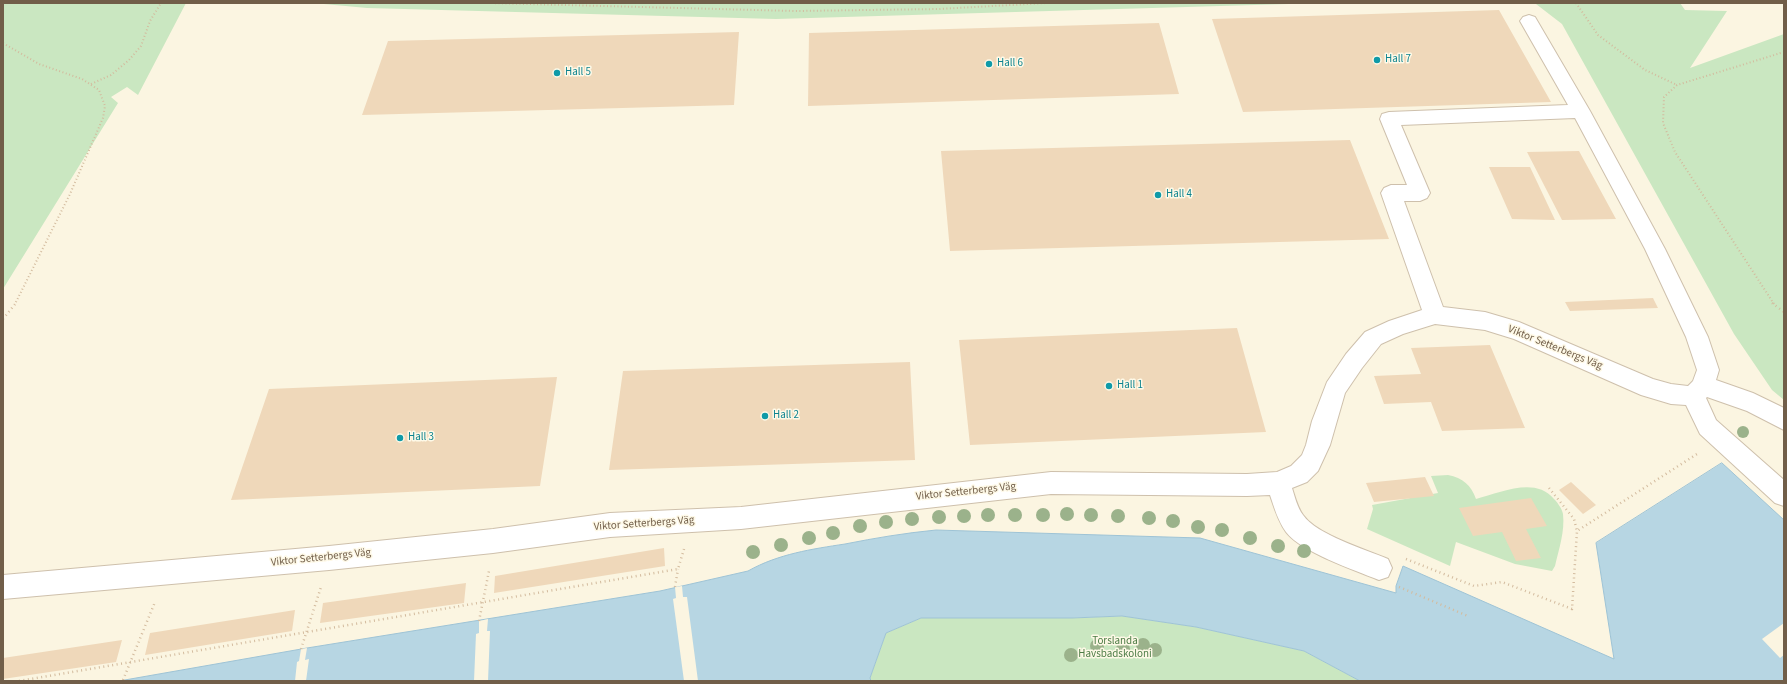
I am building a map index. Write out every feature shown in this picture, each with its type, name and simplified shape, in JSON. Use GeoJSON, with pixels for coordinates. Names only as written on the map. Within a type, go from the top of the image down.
{"type":"FeatureCollection","features":[{"type":"Feature","properties":{"kind":"street"},"geometry":{"type":"LineString","coordinates":[[1529,21],[1581,111],[1655,249],[1697,337],[1708,370],[1698,391],[1708,427],[1784,495]]}},
{"type":"Feature","properties":{"kind":"street"},"geometry":{"type":"LineString","coordinates":[[1435,315],[1391,193],[1420,193],[1389,118],[1581,111]]}},
{"type":"Feature","properties":{"kind":"street","name":"Viktor Setterbergs Väg"},"geometry":{"type":"LineString","coordinates":[[3,588],[329,558],[493,541],[610,525],[741,518],[1051,483],[1247,485],[1278,483],[1299,474],[1310,463],[1318,445],[1324,421],[1335,389],[1354,361],[1373,338],[1397,327],[1435,315],[1485,322],[1519,331],[1650,388],[1671,394],[1698,391],[1729,394],[1758,406],[1784,420]]}},
{"type":"Feature","properties":{"kind":"street"},"geometry":{"type":"LineString","coordinates":[[1278,483],[1294,523],[1302,532],[1320,542],[1379,568]]}},
{"type":"Feature","properties":{"kind":"path"},"geometry":{"type":"LineString","coordinates":[[90,84],[111,75],[129,60],[141,46],[150,21],[162,3]]}},
{"type":"Feature","properties":{"kind":"path"},"geometry":{"type":"LineString","coordinates":[[488,3],[795,11],[939,9],[1047,3]]}},
{"type":"Feature","properties":{"kind":"path"},"geometry":{"type":"LineString","coordinates":[[1576,3],[1598,35],[1645,70],[1677,85]]}},
{"type":"Feature","properties":{"kind":"path"},"geometry":{"type":"LineString","coordinates":[[3,43],[39,64],[82,79],[99,90],[105,106],[103,118],[70,194],[18,300],[3,319]]}},
{"type":"Feature","properties":{"kind":"path"},"geometry":{"type":"LineString","coordinates":[[1784,52],[1677,85],[1664,97],[1662,122],[1675,152],[1771,302],[1784,312]]}},
{"type":"Feature","properties":{"kind":"path"},"geometry":{"type":"LineString","coordinates":[[1577,530],[1700,451]]}},
{"type":"Feature","properties":{"kind":"path"},"geometry":{"type":"LineString","coordinates":[[1402,557],[1474,586],[1502,582],[1572,609],[1577,530],[1574,519],[1549,488]]}},
{"type":"Feature","properties":{"kind":"path"},"geometry":{"type":"LineString","coordinates":[[675,587],[678,569],[694,520]]}},
{"type":"Feature","properties":{"kind":"path"},"geometry":{"type":"LineString","coordinates":[[479,621],[484,602],[493,541]]}},
{"type":"Feature","properties":{"kind":"path"},"geometry":{"type":"LineString","coordinates":[[301,649],[329,558]]}},
{"type":"Feature","properties":{"kind":"path"},"geometry":{"type":"LineString","coordinates":[[19,681],[678,569]]}},
{"type":"Feature","properties":{"kind":"path"},"geometry":{"type":"LineString","coordinates":[[123,680],[132,661],[166,573]]}},
{"type":"Feature","properties":{"kind":"path"},"geometry":{"type":"LineString","coordinates":[[1396,586],[1468,616]]}},
{"type":"Feature","properties":{"kind":"green space"},"geometry":{"type":"Polygon","coordinates":[[[3,3],[186,3],[138,95],[127,87],[111,97],[118,103],[3,289],[3,3]]]}},
{"type":"Feature","properties":{"kind":"green space"},"geometry":{"type":"Polygon","coordinates":[[[313,3],[1323,3],[776,19],[367,8],[313,3]]]}},
{"type":"Feature","properties":{"kind":"green space"},"geometry":{"type":"Polygon","coordinates":[[[1532,3],[1680,3],[1685,10],[1727,11],[1690,68],[1784,34],[1784,400],[1772,390],[1734,334],[1562,24],[1536,4],[1532,3]]]}},
{"type":"Feature","properties":{"kind":"green space"},"geometry":{"type":"Polygon","coordinates":[[[1448,475],[1458,478],[1466,483],[1472,490],[1476,499],[1506,490],[1527,487],[1537,488],[1546,492],[1554,499],[1562,510],[1563,520],[1560,547],[1555,566],[1552,571],[1515,564],[1456,542],[1450,566],[1367,529],[1373,509],[1372,505],[1438,493],[1431,476],[1448,475]]]}},
{"type":"Feature","properties":{"kind":"green space","name":"Torslanda Havsbadskoloni"},"geometry":{"type":"Polygon","coordinates":[[[1123,616],[1196,627],[1304,651],[1360,681],[871,681],[870,678],[886,633],[921,618],[1072,618],[1123,616]]]}},
{"type":"Feature","properties":{"kind":"water"},"geometry":{"type":"Polygon","coordinates":[[[1722,463],[1784,520],[1784,681],[1360,681],[1304,651],[1196,627],[1122,616],[1072,618],[921,618],[886,633],[870,678],[871,681],[119,681],[307,648],[660,591],[748,571],[771,560],[808,550],[936,530],[1200,538],[1396,593],[1396,586],[1403,566],[1614,659],[1596,543],[1722,463]]]}},
{"type":"Feature","properties":{"kind":"pier"},"geometry":{"type":"Polygon","coordinates":[[[682,586],[683,597],[687,597],[698,681],[684,681],[673,599],[676,598],[675,587],[682,586]]]}},
{"type":"Feature","properties":{"kind":"pier"},"geometry":{"type":"Polygon","coordinates":[[[488,619],[487,631],[490,631],[488,681],[474,681],[476,634],[479,633],[479,621],[488,619]]]}},
{"type":"Feature","properties":{"kind":"pier"},"geometry":{"type":"Polygon","coordinates":[[[1784,623],[1784,655],[1780,658],[1762,639],[1784,623]]]}},
{"type":"Feature","properties":{"kind":"pier"},"geometry":{"type":"Polygon","coordinates":[[[307,648],[305,660],[309,659],[306,681],[295,681],[297,662],[299,661],[301,649],[307,648]]]}},
{"type":"Feature","properties":{"kind":"building","name":"Hall 7"},"geometry":{"type":"Polygon","coordinates":[[[1499,10],[1551,102],[1243,112],[1212,19],[1499,10]]]}},
{"type":"Feature","properties":{"kind":"building","name":"Hall 6"},"geometry":{"type":"Polygon","coordinates":[[[1159,23],[1179,94],[808,106],[809,33],[1159,23]]]}},
{"type":"Feature","properties":{"kind":"building","name":"Hall 5"},"geometry":{"type":"Polygon","coordinates":[[[739,32],[734,105],[362,115],[388,41],[739,32]]]}},
{"type":"Feature","properties":{"kind":"building","name":"Hall 4"},"geometry":{"type":"Polygon","coordinates":[[[1350,140],[1389,239],[950,251],[941,151],[1350,140]]]}},
{"type":"Feature","properties":{"kind":"building"},"geometry":{"type":"Polygon","coordinates":[[[1579,151],[1616,219],[1562,220],[1527,152],[1579,151]]]}},
{"type":"Feature","properties":{"kind":"building"},"geometry":{"type":"Polygon","coordinates":[[[1489,167],[1530,167],[1555,220],[1512,219],[1489,167]]]}},
{"type":"Feature","properties":{"kind":"building"},"geometry":{"type":"Polygon","coordinates":[[[1653,298],[1658,308],[1570,311],[1565,302],[1653,298]]]}},
{"type":"Feature","properties":{"kind":"building","name":"Hall 1"},"geometry":{"type":"Polygon","coordinates":[[[1237,328],[1266,432],[970,445],[959,340],[1237,328]]]}},
{"type":"Feature","properties":{"kind":"building"},"geometry":{"type":"Polygon","coordinates":[[[1490,345],[1525,428],[1442,431],[1431,402],[1384,404],[1374,376],[1421,374],[1411,348],[1490,345]]]}},
{"type":"Feature","properties":{"kind":"building","name":"Hall 2"},"geometry":{"type":"Polygon","coordinates":[[[910,362],[915,460],[609,470],[623,371],[910,362]]]}},
{"type":"Feature","properties":{"kind":"building","name":"Hall 3"},"geometry":{"type":"Polygon","coordinates":[[[557,377],[540,486],[231,500],[269,389],[557,377]]]}},
{"type":"Feature","properties":{"kind":"building"},"geometry":{"type":"Polygon","coordinates":[[[1425,477],[1434,496],[1374,502],[1366,483],[1425,477]]]}},
{"type":"Feature","properties":{"kind":"building"},"geometry":{"type":"Polygon","coordinates":[[[1571,482],[1596,505],[1583,514],[1559,490],[1571,482]]]}},
{"type":"Feature","properties":{"kind":"building"},"geometry":{"type":"Polygon","coordinates":[[[1531,498],[1547,526],[1526,529],[1541,558],[1516,561],[1502,532],[1473,536],[1459,508],[1531,498]]]}},
{"type":"Feature","properties":{"kind":"building"},"geometry":{"type":"Polygon","coordinates":[[[664,548],[665,566],[494,593],[495,576],[664,548]]]}},
{"type":"Feature","properties":{"kind":"building"},"geometry":{"type":"Polygon","coordinates":[[[466,583],[464,603],[320,623],[323,603],[466,583]]]}},
{"type":"Feature","properties":{"kind":"building"},"geometry":{"type":"Polygon","coordinates":[[[295,610],[292,631],[145,655],[150,633],[295,610]]]}},
{"type":"Feature","properties":{"kind":"building"},"geometry":{"type":"Polygon","coordinates":[[[122,640],[116,662],[3,679],[3,658],[122,640]]]}},
{"type":"Feature","properties":{"kind":"place","name":"Hall 7"},"geometry":{"type":"Point","coordinates":[1377,60]}},
{"type":"Feature","properties":{"kind":"place","name":"Hall 6"},"geometry":{"type":"Point","coordinates":[989,64]}},
{"type":"Feature","properties":{"kind":"place","name":"Hall 5"},"geometry":{"type":"Point","coordinates":[557,73]}},
{"type":"Feature","properties":{"kind":"place","name":"Hall 4"},"geometry":{"type":"Point","coordinates":[1158,195]}},
{"type":"Feature","properties":{"kind":"place","name":"Hall 1"},"geometry":{"type":"Point","coordinates":[1109,386]}},
{"type":"Feature","properties":{"kind":"place","name":"Hall 2"},"geometry":{"type":"Point","coordinates":[765,416]}},
{"type":"Feature","properties":{"kind":"place","name":"Hall 3"},"geometry":{"type":"Point","coordinates":[400,438]}}]}
